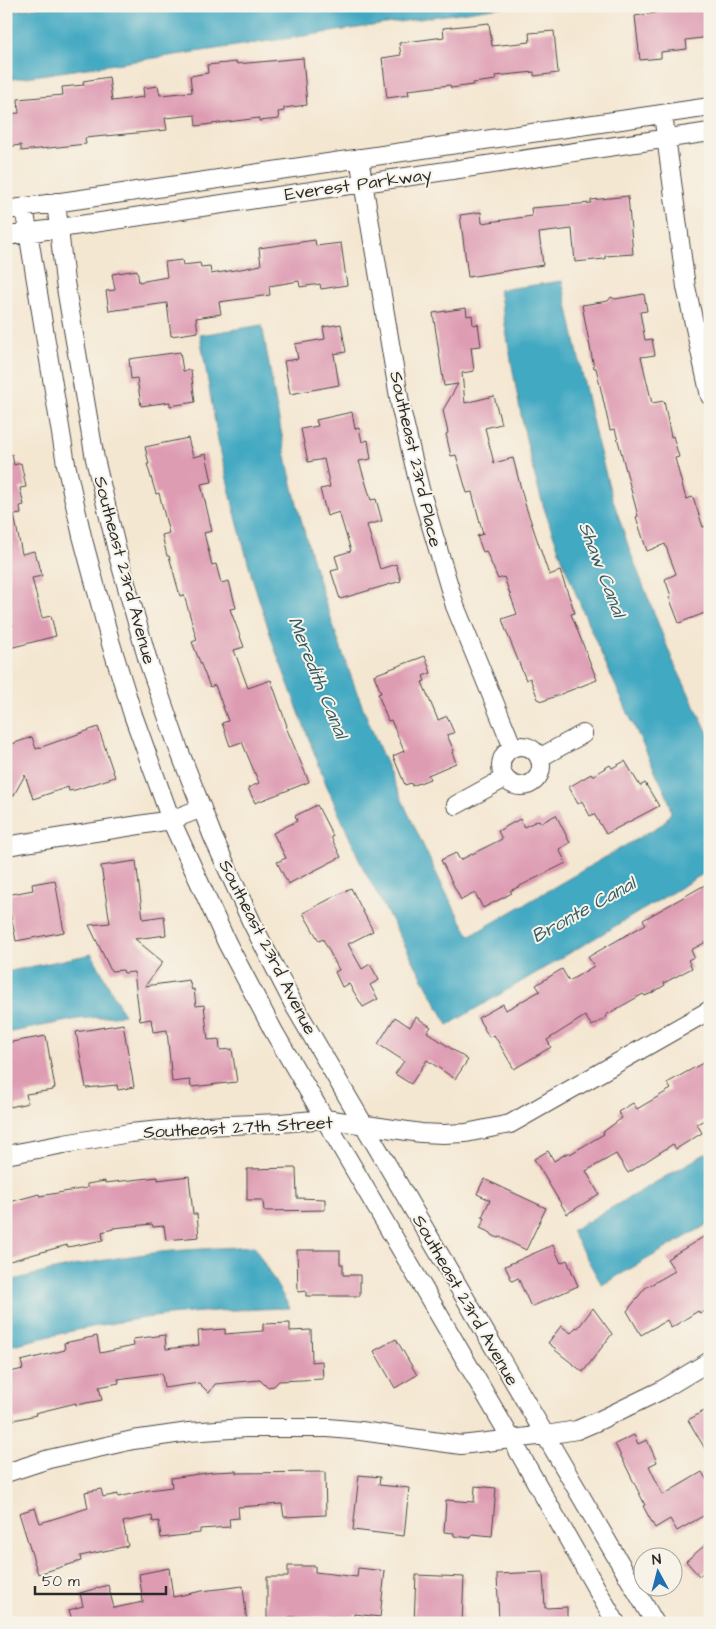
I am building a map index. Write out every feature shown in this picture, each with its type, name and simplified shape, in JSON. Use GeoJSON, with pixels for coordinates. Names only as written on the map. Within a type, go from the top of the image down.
{"type":"FeatureCollection","features":[{"type":"Feature","properties":{"kind":"street","name":"Everest Parkway"},"geometry":{"type":"LineString","coordinates":[[6,210],[710,107]]}},
{"type":"Feature","properties":{"kind":"street"},"geometry":{"type":"LineString","coordinates":[[663,114],[686,287],[710,396]]}},
{"type":"Feature","properties":{"kind":"street","name":"Everest Parkway"},"geometry":{"type":"LineString","coordinates":[[6,236],[710,132]]}},
{"type":"Feature","properties":{"kind":"street","name":"Southeast 23rd Place"},"geometry":{"type":"LineString","coordinates":[[359,158],[401,409],[420,489],[455,606],[513,748]]}},
{"type":"Feature","properties":{"kind":"street","name":"Southeast 23rd Avenue"},"geometry":{"type":"LineString","coordinates":[[56,202],[65,282],[94,449],[119,559],[148,661],[179,750],[202,808],[252,923],[295,1007],[655,1623]]}},
{"type":"Feature","properties":{"kind":"street","name":"Southeast 23rd Avenue"},"geometry":{"type":"LineString","coordinates":[[24,207],[66,464],[82,536],[122,680],[171,820],[227,942],[274,1032],[512,1440],[616,1623]]}},
{"type":"Feature","properties":{"kind":"street"},"geometry":{"type":"LineString","coordinates":[[539,758],[583,734]]}},
{"type":"Feature","properties":{"kind":"street"},"geometry":{"type":"LineString","coordinates":[[525,746],[531,749],[539,758],[540,771],[533,781],[528,784],[515,785],[505,778],[501,767],[502,761],[508,751],[513,748],[525,746]]}},
{"type":"Feature","properties":{"kind":"street"},"geometry":{"type":"LineString","coordinates":[[456,805],[505,778]]}},
{"type":"Feature","properties":{"kind":"street"},"geometry":{"type":"LineString","coordinates":[[6,846],[171,820],[202,808]]}},
{"type":"Feature","properties":{"kind":"street","name":"Southeast 27th Street"},"geometry":{"type":"LineString","coordinates":[[6,1155],[130,1133],[204,1126],[325,1120],[421,1133],[443,1134],[466,1133],[510,1124],[710,1010]]}},
{"type":"Feature","properties":{"kind":"street"},"geometry":{"type":"LineString","coordinates":[[6,1473],[49,1459],[133,1440],[188,1432],[245,1428],[328,1428],[461,1445],[546,1435],[577,1430],[598,1421],[660,1391],[710,1361]]}},
{"type":"Feature","properties":{"kind":"water"},"geometry":{"type":"Polygon","coordinates":[[[45,6],[507,6],[6,80],[6,12],[45,6]]]}},
{"type":"Feature","properties":{"kind":"water"},"geometry":{"type":"Polygon","coordinates":[[[562,281],[595,433],[611,494],[631,554],[672,659],[710,737],[710,870],[448,1025],[363,868],[326,784],[275,649],[252,577],[234,509],[218,440],[200,335],[262,325],[294,492],[305,536],[332,622],[363,707],[398,791],[442,885],[470,936],[664,823],[671,812],[668,798],[604,661],[561,555],[539,492],[525,435],[499,290],[562,281]]]}},
{"type":"Feature","properties":{"kind":"water"},"geometry":{"type":"Polygon","coordinates":[[[92,954],[124,1015],[78,1019],[6,1033],[6,972],[92,954]]]}},
{"type":"Feature","properties":{"kind":"water"},"geometry":{"type":"Polygon","coordinates":[[[710,1151],[710,1223],[602,1285],[571,1231],[710,1151]]]}},
{"type":"Feature","properties":{"kind":"water"},"geometry":{"type":"Polygon","coordinates":[[[254,1246],[290,1308],[215,1311],[144,1318],[6,1347],[6,1282],[122,1257],[173,1251],[254,1246]]]}},
{"type":"Feature","properties":{"kind":"building"},"geometry":{"type":"Polygon","coordinates":[[[654,6],[682,6],[682,11],[710,7],[710,37],[686,40],[687,49],[661,52],[661,58],[640,60],[635,16],[655,13],[654,6]]]}},
{"type":"Feature","properties":{"kind":"building"},"geometry":{"type":"Polygon","coordinates":[[[489,23],[492,46],[530,42],[529,33],[554,31],[558,73],[534,76],[534,72],[495,76],[496,80],[473,83],[473,85],[451,88],[450,85],[408,90],[409,95],[387,98],[382,58],[401,55],[399,43],[444,37],[443,28],[489,23]]]}},
{"type":"Feature","properties":{"kind":"building"},"geometry":{"type":"Polygon","coordinates":[[[303,58],[307,105],[284,108],[284,111],[278,112],[279,119],[259,121],[259,118],[196,126],[195,115],[165,118],[167,130],[85,138],[86,144],[21,151],[21,145],[6,147],[6,114],[19,113],[18,99],[63,95],[62,87],[84,85],[83,81],[109,77],[112,101],[144,97],[143,88],[158,86],[160,95],[192,92],[190,76],[208,73],[207,65],[303,58]]]}},
{"type":"Feature","properties":{"kind":"building"},"geometry":{"type":"Polygon","coordinates":[[[628,196],[633,254],[605,256],[605,259],[575,262],[572,229],[539,233],[543,265],[468,277],[460,215],[481,212],[482,223],[532,216],[531,208],[591,203],[591,200],[628,196]]]}},
{"type":"Feature","properties":{"kind":"building"},"geometry":{"type":"Polygon","coordinates":[[[315,240],[316,246],[341,243],[347,285],[321,289],[320,284],[300,287],[299,281],[269,286],[270,295],[219,302],[221,314],[196,318],[198,332],[171,336],[167,303],[109,311],[106,291],[115,290],[112,274],[137,270],[139,282],[167,277],[165,262],[182,260],[183,265],[200,263],[201,267],[210,266],[211,274],[241,269],[261,265],[259,248],[315,240]]]}},
{"type":"Feature","properties":{"kind":"building"},"geometry":{"type":"Polygon","coordinates":[[[644,294],[647,311],[640,312],[645,340],[652,339],[655,355],[641,357],[652,403],[664,401],[671,437],[673,436],[679,457],[675,458],[686,499],[693,497],[703,527],[707,526],[710,535],[710,611],[679,623],[669,597],[671,596],[665,579],[676,574],[665,544],[647,551],[636,517],[638,516],[615,429],[610,430],[596,368],[594,368],[582,305],[608,301],[611,297],[615,299],[644,294]]]}},
{"type":"Feature","properties":{"kind":"building"},"geometry":{"type":"Polygon","coordinates":[[[466,308],[467,316],[472,315],[473,325],[478,324],[481,346],[471,347],[474,371],[462,373],[465,403],[494,396],[501,424],[485,428],[494,463],[513,458],[525,504],[549,575],[560,571],[575,613],[571,614],[597,680],[543,701],[538,699],[530,678],[526,680],[505,628],[502,619],[517,614],[504,577],[498,579],[486,551],[483,552],[477,536],[483,534],[472,492],[467,493],[456,455],[451,456],[446,434],[448,433],[443,410],[458,384],[444,386],[433,313],[466,308]]]}},
{"type":"Feature","properties":{"kind":"building"},"geometry":{"type":"Polygon","coordinates":[[[341,324],[346,352],[334,354],[339,385],[290,394],[284,361],[298,359],[295,344],[325,339],[323,327],[341,324]]]}},
{"type":"Feature","properties":{"kind":"building"},"geometry":{"type":"Polygon","coordinates":[[[180,352],[183,371],[191,370],[195,402],[170,406],[170,402],[141,406],[137,378],[131,379],[129,359],[180,352]]]}},
{"type":"Feature","properties":{"kind":"building"},"geometry":{"type":"Polygon","coordinates":[[[352,412],[355,429],[359,428],[362,442],[368,440],[371,459],[359,461],[371,500],[376,499],[382,521],[367,525],[380,569],[396,564],[401,581],[340,599],[331,571],[339,569],[335,556],[351,551],[339,512],[327,516],[320,489],[330,487],[324,459],[308,462],[301,429],[318,426],[316,420],[352,412]]]}},
{"type":"Feature","properties":{"kind":"building"},"geometry":{"type":"Polygon","coordinates":[[[188,438],[193,457],[206,454],[212,482],[201,484],[212,531],[204,533],[212,565],[216,564],[221,583],[229,581],[236,608],[230,609],[244,647],[234,650],[248,688],[271,680],[286,727],[309,782],[255,803],[248,788],[259,783],[242,742],[230,746],[222,723],[228,721],[215,685],[210,687],[192,642],[197,640],[184,595],[180,596],[169,556],[167,556],[162,535],[169,533],[159,493],[156,494],[147,464],[149,464],[145,447],[188,438]]]}},
{"type":"Feature","properties":{"kind":"building"},"geometry":{"type":"Polygon","coordinates":[[[12,454],[14,465],[21,463],[26,487],[20,488],[24,505],[20,506],[21,514],[14,515],[22,554],[34,551],[36,559],[38,559],[42,576],[32,578],[42,618],[51,616],[56,636],[6,649],[6,627],[13,626],[6,600],[6,455],[12,454]]]}},
{"type":"Feature","properties":{"kind":"building"},"geometry":{"type":"Polygon","coordinates":[[[425,656],[431,673],[423,676],[425,681],[422,682],[438,720],[447,716],[454,733],[447,735],[454,751],[452,752],[456,763],[428,775],[430,779],[412,786],[411,783],[405,785],[393,756],[404,751],[391,720],[388,721],[378,694],[381,693],[374,675],[425,656]]]}},
{"type":"Feature","properties":{"kind":"building"},"geometry":{"type":"Polygon","coordinates":[[[98,727],[115,777],[75,790],[69,791],[68,787],[33,799],[25,775],[6,809],[6,746],[32,737],[36,749],[98,727]]]}},
{"type":"Feature","properties":{"kind":"building"},"geometry":{"type":"Polygon","coordinates":[[[625,761],[640,786],[645,783],[659,806],[606,834],[594,814],[590,816],[582,801],[578,804],[569,787],[610,765],[612,768],[625,761]]]}},
{"type":"Feature","properties":{"kind":"building"},"geometry":{"type":"Polygon","coordinates":[[[317,805],[333,836],[331,837],[341,857],[288,884],[277,862],[286,858],[273,833],[297,821],[295,816],[317,805]]]}},
{"type":"Feature","properties":{"kind":"building"},"geometry":{"type":"Polygon","coordinates":[[[556,815],[570,843],[559,849],[566,863],[510,891],[512,893],[483,908],[475,893],[461,900],[441,860],[456,853],[460,860],[502,839],[498,831],[520,819],[524,827],[539,820],[541,823],[556,815]]]}},
{"type":"Feature","properties":{"kind":"building"},"geometry":{"type":"Polygon","coordinates":[[[136,861],[143,919],[164,916],[166,935],[135,939],[163,962],[145,986],[189,980],[192,990],[194,989],[196,1006],[204,1005],[208,1040],[219,1039],[220,1050],[232,1049],[237,1082],[191,1087],[190,1080],[172,1082],[167,1030],[153,1032],[151,1019],[140,1021],[134,972],[124,973],[123,970],[111,971],[89,925],[110,923],[101,866],[136,861]]]}},
{"type":"Feature","properties":{"kind":"building"},"geometry":{"type":"Polygon","coordinates":[[[55,880],[64,932],[16,941],[7,895],[33,890],[32,884],[55,880]]]}},
{"type":"Feature","properties":{"kind":"building"},"geometry":{"type":"Polygon","coordinates":[[[710,882],[710,940],[691,950],[694,957],[688,960],[692,968],[664,983],[665,985],[652,993],[645,996],[643,994],[606,1015],[607,1017],[592,1026],[585,1016],[547,1040],[551,1047],[514,1069],[494,1035],[489,1037],[478,1018],[503,1004],[506,1010],[540,991],[536,985],[562,969],[569,981],[594,966],[588,957],[646,924],[643,920],[710,882]]]}},
{"type":"Feature","properties":{"kind":"building"},"geometry":{"type":"Polygon","coordinates":[[[351,888],[373,931],[348,944],[362,969],[370,964],[379,980],[370,985],[378,999],[363,1007],[349,984],[342,987],[335,972],[339,970],[323,939],[319,941],[303,913],[351,888]]]}},
{"type":"Feature","properties":{"kind":"building"},"geometry":{"type":"Polygon","coordinates":[[[395,1017],[410,1027],[416,1017],[431,1027],[427,1032],[468,1060],[455,1079],[427,1060],[411,1084],[395,1074],[404,1061],[378,1044],[395,1017]]]}},
{"type":"Feature","properties":{"kind":"building"},"geometry":{"type":"Polygon","coordinates":[[[123,1024],[134,1087],[118,1090],[117,1085],[86,1088],[76,1032],[123,1024]]]}},
{"type":"Feature","properties":{"kind":"building"},"geometry":{"type":"Polygon","coordinates":[[[46,1036],[55,1088],[53,1090],[26,1094],[28,1103],[10,1107],[6,1086],[6,1043],[46,1036]]]}},
{"type":"Feature","properties":{"kind":"building"},"geometry":{"type":"Polygon","coordinates":[[[710,1059],[710,1117],[697,1124],[702,1133],[676,1149],[673,1144],[628,1173],[616,1154],[586,1171],[599,1194],[567,1214],[534,1159],[548,1151],[554,1161],[569,1152],[570,1154],[604,1134],[603,1132],[622,1118],[618,1112],[633,1103],[637,1109],[671,1089],[667,1083],[710,1059]]]}},
{"type":"Feature","properties":{"kind":"building"},"geometry":{"type":"Polygon","coordinates":[[[296,1168],[297,1198],[325,1199],[325,1210],[264,1211],[263,1200],[247,1200],[247,1169],[296,1168]]]}},
{"type":"Feature","properties":{"kind":"building"},"geometry":{"type":"Polygon","coordinates":[[[189,1176],[193,1214],[197,1214],[199,1237],[166,1240],[164,1226],[153,1227],[152,1224],[113,1228],[102,1232],[103,1240],[68,1247],[67,1245],[6,1262],[6,1203],[39,1194],[40,1196],[87,1188],[87,1184],[105,1181],[105,1183],[158,1177],[158,1180],[189,1176]]]}},
{"type":"Feature","properties":{"kind":"building"},"geometry":{"type":"Polygon","coordinates":[[[484,1179],[546,1208],[526,1250],[480,1228],[485,1218],[482,1217],[490,1200],[477,1194],[484,1179]]]}},
{"type":"Feature","properties":{"kind":"building"},"geometry":{"type":"Polygon","coordinates":[[[710,1233],[710,1308],[700,1314],[698,1311],[671,1328],[667,1320],[641,1335],[627,1311],[645,1288],[675,1271],[667,1259],[710,1233]]]}},
{"type":"Feature","properties":{"kind":"building"},"geometry":{"type":"Polygon","coordinates":[[[553,1245],[561,1263],[567,1260],[578,1286],[531,1307],[518,1278],[512,1281],[505,1266],[553,1245]]]}},
{"type":"Feature","properties":{"kind":"building"},"geometry":{"type":"Polygon","coordinates":[[[297,1250],[340,1250],[340,1264],[343,1264],[343,1275],[360,1275],[360,1296],[306,1296],[306,1291],[298,1292],[297,1250]]]}},
{"type":"Feature","properties":{"kind":"building"},"geometry":{"type":"Polygon","coordinates":[[[593,1308],[612,1334],[583,1372],[548,1343],[561,1326],[571,1333],[576,1327],[578,1328],[593,1308]]]}},
{"type":"Feature","properties":{"kind":"building"},"geometry":{"type":"Polygon","coordinates":[[[290,1323],[290,1331],[311,1330],[312,1362],[322,1361],[323,1379],[279,1381],[274,1386],[267,1387],[260,1380],[215,1384],[209,1393],[199,1383],[164,1388],[162,1373],[118,1379],[119,1383],[99,1387],[102,1400],[76,1405],[76,1403],[14,1420],[6,1388],[6,1373],[23,1369],[21,1361],[65,1350],[64,1343],[97,1336],[100,1353],[134,1346],[133,1339],[165,1335],[166,1349],[199,1345],[198,1331],[225,1329],[225,1334],[263,1331],[263,1324],[290,1323]]]}},
{"type":"Feature","properties":{"kind":"building"},"geometry":{"type":"Polygon","coordinates":[[[396,1339],[417,1375],[395,1388],[374,1351],[396,1339]]]}},
{"type":"Feature","properties":{"kind":"building"},"geometry":{"type":"Polygon","coordinates":[[[704,1411],[710,1421],[710,1457],[688,1420],[704,1411]]]}},
{"type":"Feature","properties":{"kind":"building"},"geometry":{"type":"Polygon","coordinates":[[[634,1435],[638,1444],[647,1440],[657,1462],[649,1466],[663,1495],[702,1472],[710,1486],[710,1512],[677,1531],[670,1519],[655,1528],[615,1444],[634,1435]]]}},
{"type":"Feature","properties":{"kind":"building"},"geometry":{"type":"Polygon","coordinates":[[[236,1471],[236,1473],[325,1472],[326,1515],[284,1517],[282,1504],[238,1507],[239,1518],[229,1519],[230,1527],[200,1529],[200,1533],[161,1538],[159,1521],[153,1522],[152,1516],[123,1522],[128,1546],[80,1556],[81,1561],[38,1574],[19,1513],[35,1508],[40,1523],[88,1508],[85,1492],[101,1489],[103,1497],[118,1494],[118,1497],[172,1487],[171,1478],[236,1471]]]}},
{"type":"Feature","properties":{"kind":"building"},"geometry":{"type":"Polygon","coordinates":[[[359,1475],[380,1477],[379,1485],[409,1488],[404,1536],[353,1530],[359,1475]]]}},
{"type":"Feature","properties":{"kind":"building"},"geometry":{"type":"Polygon","coordinates":[[[475,1486],[496,1488],[492,1536],[472,1534],[471,1538],[454,1536],[454,1533],[444,1532],[446,1500],[474,1502],[475,1486]]]}},
{"type":"Feature","properties":{"kind":"building"},"geometry":{"type":"Polygon","coordinates":[[[710,1541],[710,1567],[699,1576],[686,1561],[710,1541]]]}},
{"type":"Feature","properties":{"kind":"building"},"geometry":{"type":"Polygon","coordinates":[[[288,1566],[315,1566],[315,1572],[357,1577],[358,1568],[385,1571],[380,1617],[354,1614],[353,1623],[332,1622],[333,1617],[289,1617],[289,1622],[267,1622],[267,1577],[288,1577],[288,1566]]]}},
{"type":"Feature","properties":{"kind":"building"},"geometry":{"type":"Polygon","coordinates":[[[169,1568],[173,1597],[243,1586],[247,1623],[171,1623],[170,1619],[146,1623],[73,1623],[69,1610],[83,1606],[80,1593],[108,1585],[114,1608],[143,1602],[139,1574],[169,1568]]]}},
{"type":"Feature","properties":{"kind":"building"},"geometry":{"type":"Polygon","coordinates":[[[543,1572],[545,1608],[567,1607],[567,1623],[499,1623],[497,1574],[543,1572]]]}},
{"type":"Feature","properties":{"kind":"building"},"geometry":{"type":"Polygon","coordinates":[[[416,1575],[464,1577],[462,1623],[414,1623],[416,1575]]]}},
{"type":"Feature","properties":{"kind":"water label","name":"Shaw Canal"},"geometry":{"type":"Point","coordinates":[603,569]}},
{"type":"Feature","properties":{"kind":"water label","name":"Meredith Canal"},"geometry":{"type":"Point","coordinates":[319,677]}},
{"type":"Feature","properties":{"kind":"water label","name":"Bronte Canal"},"geometry":{"type":"Point","coordinates":[583,909]}}]}
